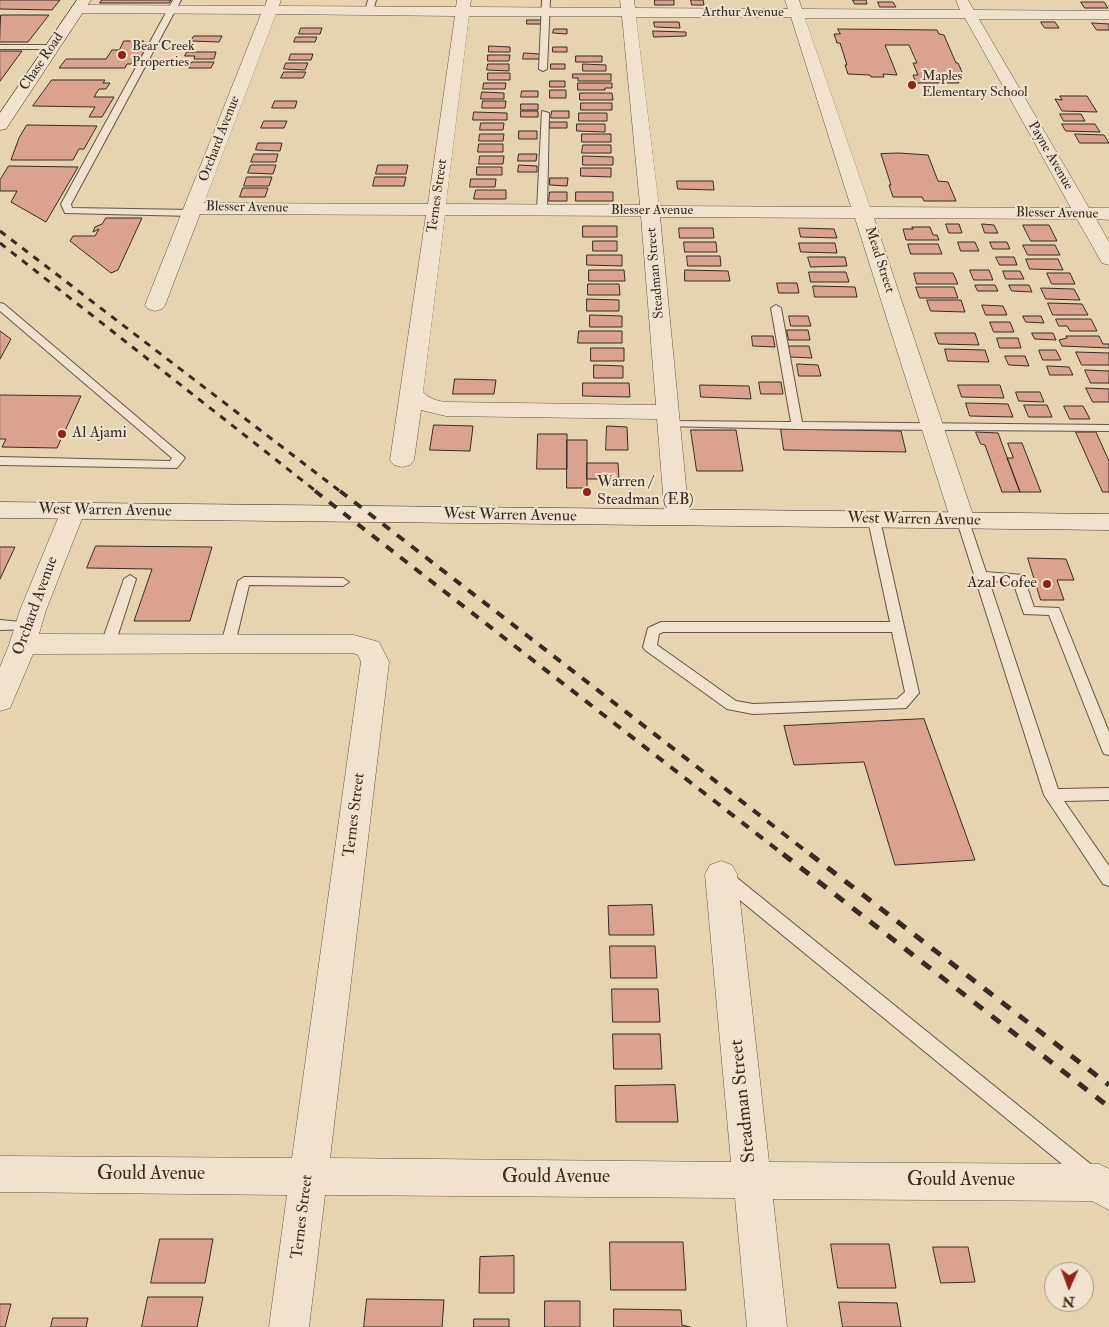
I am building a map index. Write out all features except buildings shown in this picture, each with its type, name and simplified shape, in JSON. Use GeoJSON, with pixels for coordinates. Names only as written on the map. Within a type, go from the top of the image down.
{"type":"FeatureCollection","features":[{"type":"Feature","properties":{"kind":"street","name":"Arthur Avenue"},"geometry":{"type":"LineString","coordinates":[[81,4],[965,7],[1109,15]]}},
{"type":"Feature","properties":{"kind":"street","name":"Chase Road"},"geometry":{"type":"LineString","coordinates":[[0,125],[81,4]]}},
{"type":"Feature","properties":{"kind":"street","name":"Orchard Avenue"},"geometry":{"type":"LineString","coordinates":[[154,305],[193,210],[272,5]]}},
{"type":"Feature","properties":{"kind":"street","name":"Ternes Street"},"geometry":{"type":"LineString","coordinates":[[402,460],[463,6]]}},
{"type":"Feature","properties":{"kind":"street","name":"Steadman Street"},"geometry":{"type":"LineString","coordinates":[[628,6],[650,211],[677,517]]}},
{"type":"Feature","properties":{"kind":"street","name":"Mead Street"},"geometry":{"type":"LineString","coordinates":[[794,6],[963,521]]}},
{"type":"Feature","properties":{"kind":"street","name":"Payne Avenue"},"geometry":{"type":"LineString","coordinates":[[965,7],[1109,259]]}},
{"type":"Feature","properties":{"kind":"street","name":"Blesser Avenue"},"geometry":{"type":"LineString","coordinates":[[193,210],[542,210],[1109,214]]}},
{"type":"Feature","properties":{"kind":"street"},"geometry":{"type":"LineString","coordinates":[[412,393],[417,401],[429,406],[446,409],[667,418]]}},
{"type":"Feature","properties":{"kind":"street","name":"West Warren Avenue"},"geometry":{"type":"LineString","coordinates":[[0,510],[1109,522]]}},
{"type":"Feature","properties":{"kind":"street","name":"Orchard Avenue"},"geometry":{"type":"LineString","coordinates":[[0,701],[17,632],[73,511]]}},
{"type":"Feature","properties":{"kind":"street","name":"Ternes Street"},"geometry":{"type":"LineString","coordinates":[[17,632],[108,644],[362,645],[369,649],[375,662],[289,1327]]}},
{"type":"Feature","properties":{"kind":"street","name":"Steadman Street"},"geometry":{"type":"LineString","coordinates":[[721,874],[767,1327]]}},
{"type":"Feature","properties":{"kind":"street","name":"Gould Avenue"},"geometry":{"type":"LineString","coordinates":[[0,1174],[752,1180],[1104,1187]]}},
{"type":"Feature","properties":{"kind":"lane"},"geometry":{"type":"LineString","coordinates":[[175,5],[66,204],[68,211],[193,210]]}},
{"type":"Feature","properties":{"kind":"lane"},"geometry":{"type":"LineString","coordinates":[[543,69],[545,6]]}},
{"type":"Feature","properties":{"kind":"lane"},"geometry":{"type":"LineString","coordinates":[[0,47],[52,47]]}},
{"type":"Feature","properties":{"kind":"lane"},"geometry":{"type":"LineString","coordinates":[[542,210],[545,113]]}},
{"type":"Feature","properties":{"kind":"lane"},"geometry":{"type":"LineString","coordinates":[[0,306],[179,458],[173,465],[0,461]]}},
{"type":"Feature","properties":{"kind":"lane"},"geometry":{"type":"LineString","coordinates":[[776,308],[797,426]]}},
{"type":"Feature","properties":{"kind":"lane"},"geometry":{"type":"LineString","coordinates":[[667,418],[797,426],[1109,428]]}},
{"type":"Feature","properties":{"kind":"lane"},"geometry":{"type":"LineString","coordinates":[[874,520],[898,627],[912,693],[901,704],[753,709],[732,705],[650,647],[653,631],[662,626],[898,627]]}},
{"type":"Feature","properties":{"kind":"lane"},"geometry":{"type":"LineString","coordinates":[[963,521],[1052,795],[1109,879]]}},
{"type":"Feature","properties":{"kind":"lane"},"geometry":{"type":"LineString","coordinates":[[980,576],[1018,578],[1029,611],[1054,611],[1109,750]]}},
{"type":"Feature","properties":{"kind":"lane"},"geometry":{"type":"LineString","coordinates":[[108,644],[130,579]]}},
{"type":"Feature","properties":{"kind":"lane"},"geometry":{"type":"LineString","coordinates":[[228,644],[244,581],[343,582]]}},
{"type":"Feature","properties":{"kind":"lane"},"geometry":{"type":"LineString","coordinates":[[1052,795],[1109,794]]}},
{"type":"Feature","properties":{"kind":"lane"},"geometry":{"type":"LineString","coordinates":[[721,874],[1104,1187]]}},
{"type":"Feature","properties":{"kind":"railway"},"geometry":{"type":"LineString","coordinates":[[0,231],[341,492]]}},
{"type":"Feature","properties":{"kind":"railway"},"geometry":{"type":"LineString","coordinates":[[0,243],[317,492]]}},
{"type":"Feature","properties":{"kind":"railway"},"geometry":{"type":"LineString","coordinates":[[315,491],[784,855]]}},
{"type":"Feature","properties":{"kind":"railway"},"geometry":{"type":"LineString","coordinates":[[340,491],[811,855]]}},
{"type":"Feature","properties":{"kind":"railway"},"geometry":{"type":"LineString","coordinates":[[783,854],[1109,1107]]}},
{"type":"Feature","properties":{"kind":"railway"},"geometry":{"type":"LineString","coordinates":[[810,854],[1109,1085]]}},
{"type":"Feature","properties":{"kind":"place","name":"Bear Creek Properties"},"geometry":{"type":"Point","coordinates":[122,55]}},
{"type":"Feature","properties":{"kind":"place","name":"Maples Elementary School"},"geometry":{"type":"Point","coordinates":[912,85]}},
{"type":"Feature","properties":{"kind":"place","name":"Al Ajami"},"geometry":{"type":"Point","coordinates":[62,434]}},
{"type":"Feature","properties":{"kind":"place","name":"Warren / Steadman (EB)"},"geometry":{"type":"Point","coordinates":[587,492]}},
{"type":"Feature","properties":{"kind":"place","name":"Azal Cofee"},"geometry":{"type":"Point","coordinates":[1047,584]}}]}
